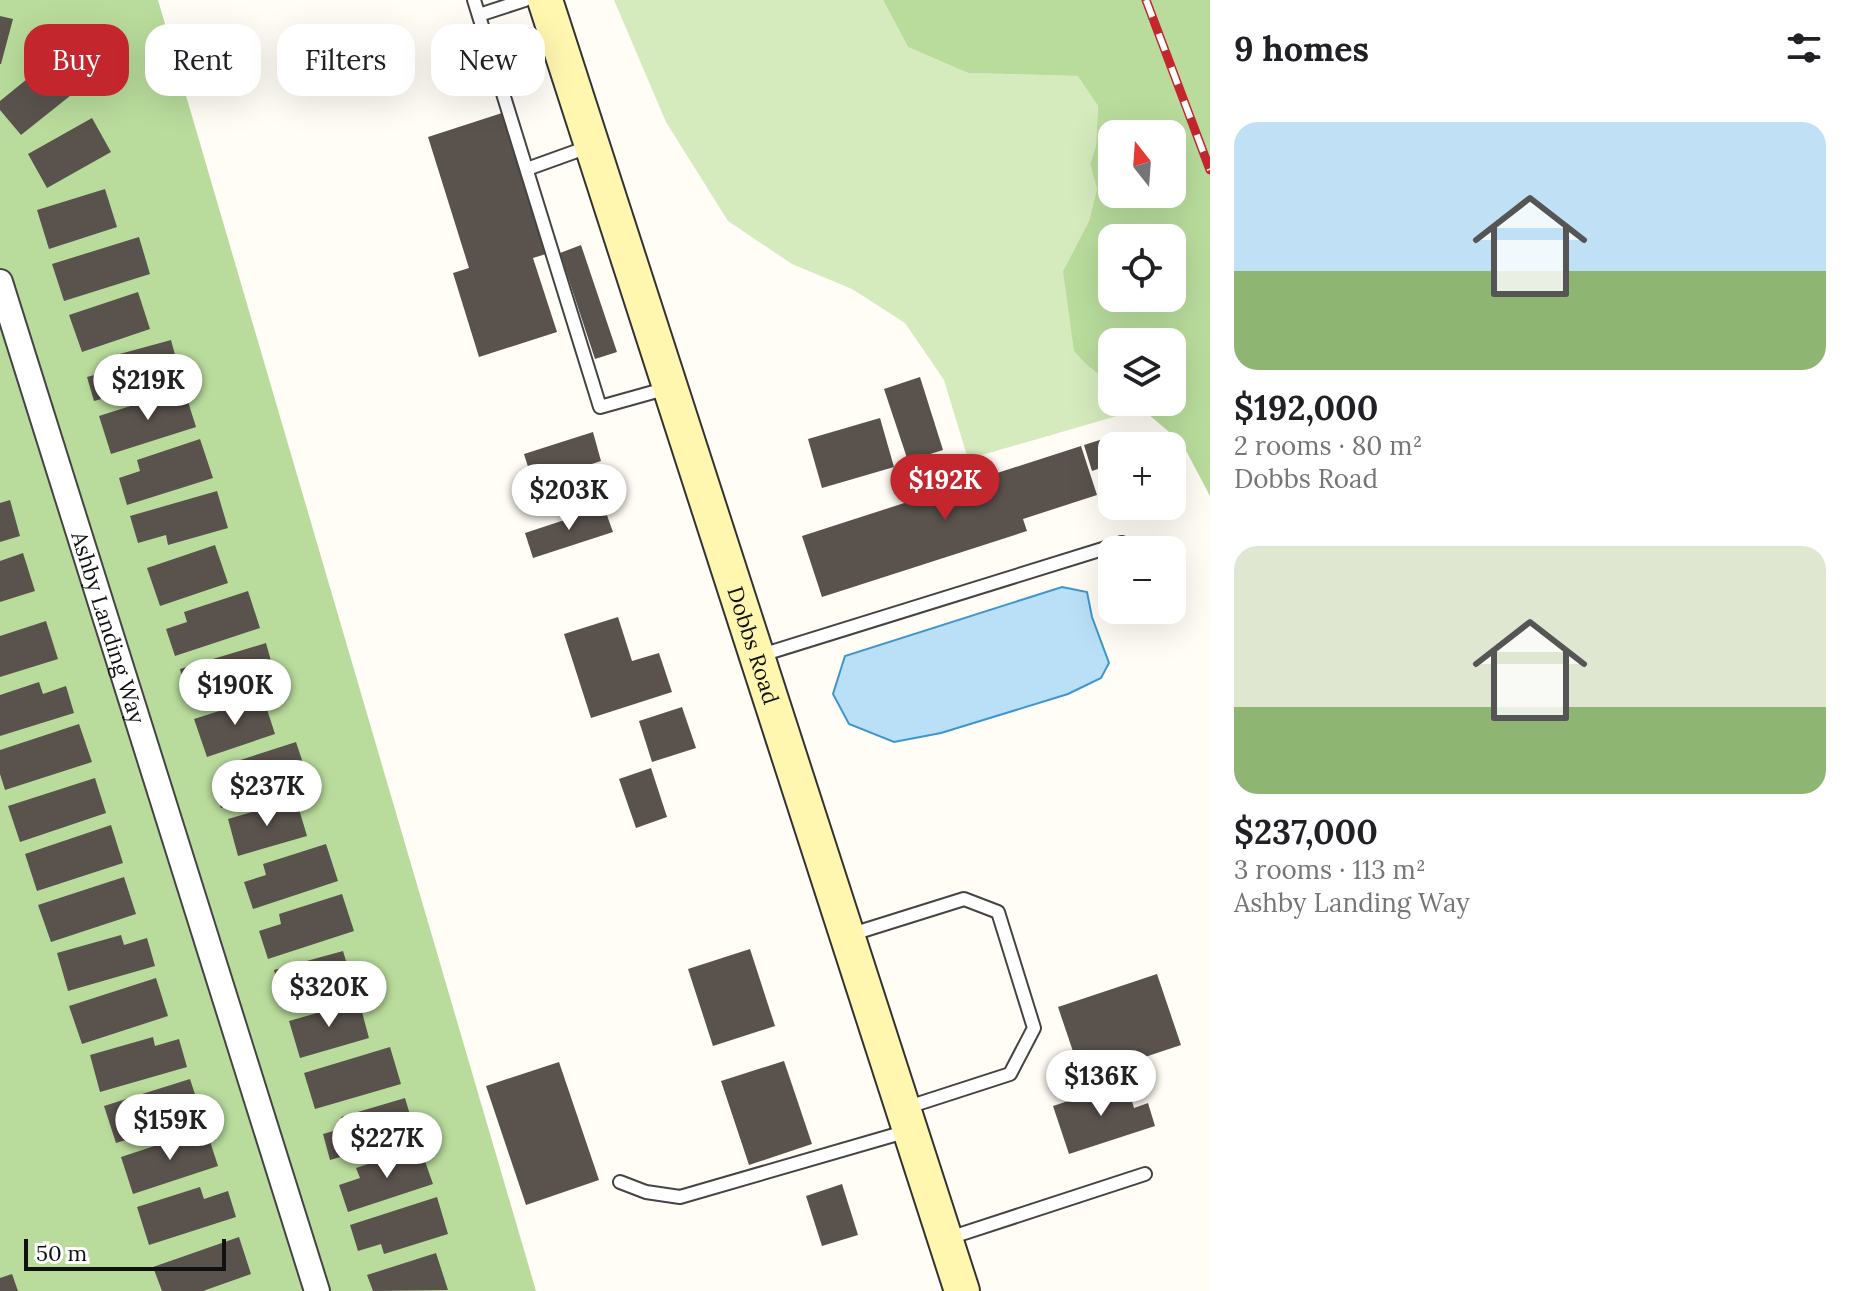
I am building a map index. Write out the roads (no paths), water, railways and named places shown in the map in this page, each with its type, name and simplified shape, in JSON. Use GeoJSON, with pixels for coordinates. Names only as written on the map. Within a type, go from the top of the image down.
{"type":"FeatureCollection","features":[{"type":"Feature","properties":{"kind":"street","name":"Dobbs Road"},"geometry":{"type":"LineString","coordinates":[[545,0],[962,1291]]}},
{"type":"Feature","properties":{"kind":"street","name":"Ashby Landing Way"},"geometry":{"type":"LineString","coordinates":[[0,282],[317,1291]]}},
{"type":"Feature","properties":{"kind":"lane"},"geometry":{"type":"LineString","coordinates":[[474,0],[600,407],[671,387]]}},
{"type":"Feature","properties":{"kind":"lane"},"geometry":{"type":"LineString","coordinates":[[479,15],[525,0]]}},
{"type":"Feature","properties":{"kind":"lane"},"geometry":{"type":"LineString","coordinates":[[527,169],[593,145]]}},
{"type":"Feature","properties":{"kind":"lane"},"geometry":{"type":"LineString","coordinates":[[758,656],[1098,550]]}},
{"type":"Feature","properties":{"kind":"lane"},"geometry":{"type":"LineString","coordinates":[[620,1182],[646,1192],[680,1197],[908,1119],[1010,1074],[1034,1028],[998,912],[964,899],[849,935]]}},
{"type":"Feature","properties":{"kind":"lane"},"geometry":{"type":"LineString","coordinates":[[945,1239],[1145,1174]]}},
{"type":"Feature","properties":{"kind":"water"},"geometry":{"type":"Polygon","coordinates":[[[1062,587],[1087,592],[1092,617],[1109,663],[1101,678],[1068,694],[941,733],[894,742],[849,724],[833,694],[845,656],[1062,587]]]}},
{"type":"Feature","properties":{"kind":"railway"},"geometry":{"type":"LineString","coordinates":[[1146,0],[1210,170]]}}]}
